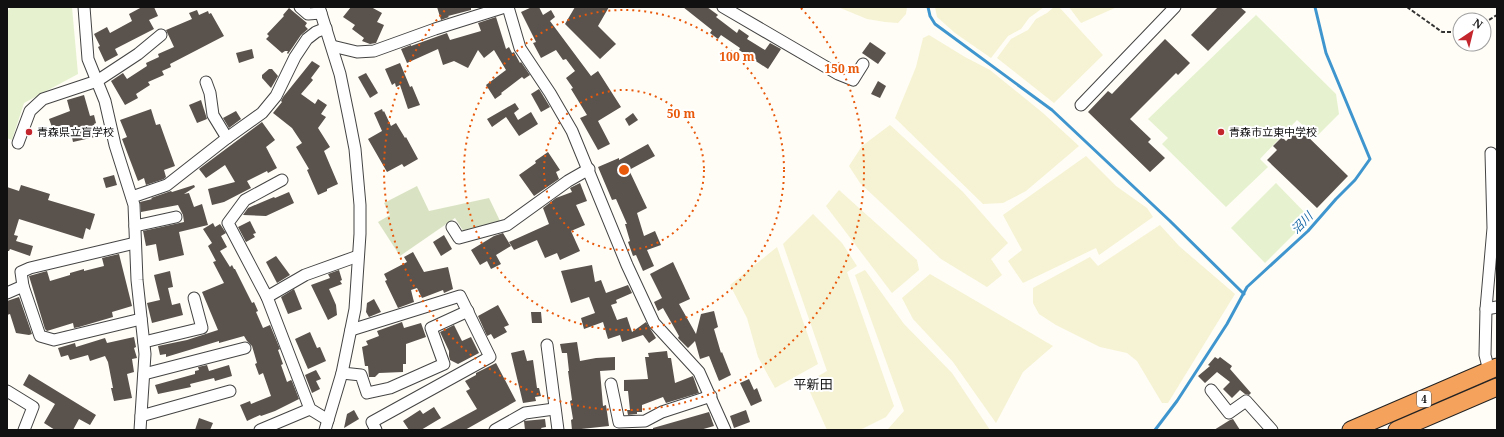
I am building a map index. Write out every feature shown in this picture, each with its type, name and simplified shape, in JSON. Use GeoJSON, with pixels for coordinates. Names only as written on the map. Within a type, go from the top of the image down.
{"type":"FeatureCollection","features":[{"type":"Feature","properties":{"kind":"highway","name":"4"},"geometry":{"type":"LineString","coordinates":[[1352,430],[1493,369]]}},
{"type":"Feature","properties":{"kind":"highway","name":"4"},"geometry":{"type":"LineString","coordinates":[[1397,430],[1497,387]]}},
{"type":"Feature","properties":{"kind":"street"},"geometry":{"type":"LineString","coordinates":[[84,7],[88,59],[105,101],[115,145],[134,205],[137,280],[145,354],[140,430]]}},
{"type":"Feature","properties":{"kind":"street"},"geometry":{"type":"LineString","coordinates":[[282,180],[245,200],[228,223],[267,297],[310,409],[327,425],[342,373],[356,309],[360,205],[354,149],[340,74],[332,46],[320,10],[308,14],[300,7]]}},
{"type":"Feature","properties":{"kind":"street"},"geometry":{"type":"LineString","coordinates":[[332,46],[357,52],[374,51],[435,29],[506,7],[520,48],[550,93],[572,131],[589,169],[627,265],[654,323],[699,372],[725,430]]}},
{"type":"Feature","properties":{"kind":"street"},"geometry":{"type":"LineString","coordinates":[[723,7],[838,74],[853,80],[863,64]]}},
{"type":"Feature","properties":{"kind":"street"},"geometry":{"type":"LineString","coordinates":[[1081,105],[1175,7]]}},
{"type":"Feature","properties":{"kind":"street"},"geometry":{"type":"LineString","coordinates":[[132,197],[167,185],[262,113],[276,96],[295,57],[307,40],[316,32],[326,28]]}},
{"type":"Feature","properties":{"kind":"street"},"geometry":{"type":"LineString","coordinates":[[18,143],[30,111],[43,100],[97,81],[138,54],[161,35]]}},
{"type":"Feature","properties":{"kind":"street"},"geometry":{"type":"LineString","coordinates":[[206,82],[210,93],[213,115],[228,138]]}},
{"type":"Feature","properties":{"kind":"street"},"geometry":{"type":"LineString","coordinates":[[1491,153],[1493,228],[1492,308],[1485,355],[1493,369]]}},
{"type":"Feature","properties":{"kind":"street"},"geometry":{"type":"LineString","coordinates":[[452,227],[459,238],[507,225],[568,181],[589,169]]}},
{"type":"Feature","properties":{"kind":"street"},"geometry":{"type":"LineString","coordinates":[[135,226],[176,217]]}},
{"type":"Feature","properties":{"kind":"street"},"geometry":{"type":"LineString","coordinates":[[136,242],[30,268],[21,272],[23,286],[40,336],[54,340],[141,319]]}},
{"type":"Feature","properties":{"kind":"street"},"geometry":{"type":"LineString","coordinates":[[267,297],[305,274],[358,256]]}},
{"type":"Feature","properties":{"kind":"street"},"geometry":{"type":"LineString","coordinates":[[7,293],[23,286]]}},
{"type":"Feature","properties":{"kind":"street"},"geometry":{"type":"LineString","coordinates":[[351,330],[460,296],[490,357],[372,422],[376,430]]}},
{"type":"Feature","properties":{"kind":"street"},"geometry":{"type":"LineString","coordinates":[[144,342],[202,328],[194,298]]}},
{"type":"Feature","properties":{"kind":"street"},"geometry":{"type":"LineString","coordinates":[[342,373],[361,376],[367,393],[390,388],[444,364],[431,328],[468,311]]}},
{"type":"Feature","properties":{"kind":"street"},"geometry":{"type":"LineString","coordinates":[[547,345],[554,409],[558,430]]}},
{"type":"Feature","properties":{"kind":"street"},"geometry":{"type":"LineString","coordinates":[[144,374],[245,348]]}},
{"type":"Feature","properties":{"kind":"street"},"geometry":{"type":"LineString","coordinates":[[611,384],[619,422],[646,421],[662,412],[711,396]]}},
{"type":"Feature","properties":{"kind":"street"},"geometry":{"type":"LineString","coordinates":[[1211,390],[1229,414],[1246,401],[1272,430]]}},
{"type":"Feature","properties":{"kind":"street"},"geometry":{"type":"LineString","coordinates":[[7,391],[33,407],[24,430]]}},
{"type":"Feature","properties":{"kind":"street"},"geometry":{"type":"LineString","coordinates":[[141,416],[230,391]]}},
{"type":"Feature","properties":{"kind":"street"},"geometry":{"type":"LineString","coordinates":[[260,430],[310,409]]}},
{"type":"Feature","properties":{"kind":"street"},"geometry":{"type":"LineString","coordinates":[[495,430],[525,413],[554,409]]}},
{"type":"Feature","properties":{"kind":"path"},"geometry":{"type":"LineString","coordinates":[[1407,7],[1442,32],[1452,32]]}},
{"type":"Feature","properties":{"kind":"shaded area"},"geometry":{"type":"Polygon","coordinates":[[[838,7],[907,7],[906,14],[898,23],[867,19],[838,7]]]}},
{"type":"Feature","properties":{"kind":"shaded area"},"geometry":{"type":"Polygon","coordinates":[[[935,7],[1044,7],[1029,18],[1021,29],[1008,36],[991,58],[955,33],[937,17],[935,7]]]}},
{"type":"Feature","properties":{"kind":"shaded area"},"geometry":{"type":"Polygon","coordinates":[[[1054,7],[1059,7],[1103,55],[1054,103],[997,58],[1011,39],[1028,30],[1036,19],[1054,7]]]}},
{"type":"Feature","properties":{"kind":"shaded area"},"geometry":{"type":"Polygon","coordinates":[[[1069,7],[1117,7],[1081,23],[1069,7]]]}},
{"type":"Feature","properties":{"kind":"shaded area"},"geometry":{"type":"Polygon","coordinates":[[[929,35],[990,70],[1043,113],[1079,146],[1026,191],[1003,203],[983,204],[895,118],[916,67],[923,38],[929,35]]]}},
{"type":"Feature","properties":{"kind":"shaded area"},"geometry":{"type":"Polygon","coordinates":[[[890,125],[963,192],[1008,243],[991,259],[1002,275],[987,287],[941,259],[860,183],[849,166],[862,146],[890,125]]]}},
{"type":"Feature","properties":{"kind":"shaded area"},"geometry":{"type":"Polygon","coordinates":[[[1086,156],[1116,186],[1147,208],[1153,217],[1099,255],[1096,248],[1023,283],[1008,261],[1022,250],[1003,215],[1086,156]]]}},
{"type":"Feature","properties":{"kind":"shaded area"},"geometry":{"type":"Polygon","coordinates":[[[839,190],[917,260],[919,270],[892,293],[826,206],[839,190]]]}},
{"type":"Feature","properties":{"kind":"shaded area"},"geometry":{"type":"Polygon","coordinates":[[[813,214],[842,243],[857,266],[847,272],[894,406],[886,417],[860,430],[827,430],[806,383],[827,371],[783,244],[813,214]]]}},
{"type":"Feature","properties":{"kind":"shaded area"},"geometry":{"type":"Polygon","coordinates":[[[1160,225],[1179,246],[1235,294],[1168,403],[1162,403],[1137,361],[1127,353],[1100,347],[1056,325],[1039,314],[1033,303],[1033,288],[1090,257],[1098,266],[1160,225]]]}},
{"type":"Feature","properties":{"kind":"shaded area"},"geometry":{"type":"Polygon","coordinates":[[[777,247],[818,364],[775,388],[758,357],[747,318],[730,285],[777,247]]]}},
{"type":"Feature","properties":{"kind":"shaded area"},"geometry":{"type":"Polygon","coordinates":[[[865,270],[904,324],[952,373],[990,430],[888,429],[904,411],[855,275],[865,270]]]}},
{"type":"Feature","properties":{"kind":"shaded area"},"geometry":{"type":"Polygon","coordinates":[[[930,274],[1053,346],[1023,372],[996,423],[953,362],[913,319],[902,298],[930,274]]]}},
{"type":"Feature","properties":{"kind":"green space"},"geometry":{"type":"Polygon","coordinates":[[[11,7],[72,7],[78,74],[24,103],[12,140],[7,138],[7,12],[11,7]]]}},
{"type":"Feature","properties":{"kind":"green space"},"geometry":{"type":"Polygon","coordinates":[[[1256,15],[1336,94],[1339,114],[1316,137],[1297,120],[1260,159],[1268,167],[1226,207],[1162,144],[1168,138],[1148,119],[1256,15]]]}},
{"type":"Feature","properties":{"kind":"green space"},"geometry":{"type":"Polygon","coordinates":[[[1276,183],[1310,218],[1265,263],[1231,228],[1276,183]]]}},
{"type":"Feature","properties":{"kind":"green space"},"geometry":{"type":"Polygon","coordinates":[[[417,186],[429,211],[489,198],[501,223],[464,232],[455,218],[400,256],[378,222],[390,215],[384,203],[417,186]]]}},
{"type":"Feature","properties":{"kind":"building"},"geometry":{"type":"Polygon","coordinates":[[[142,7],[154,7],[158,16],[149,20],[154,29],[115,49],[118,55],[105,62],[94,34],[107,27],[110,33],[132,21],[129,14],[142,7]]]}},
{"type":"Feature","properties":{"kind":"building"},"geometry":{"type":"Polygon","coordinates":[[[351,7],[371,7],[382,13],[377,22],[384,25],[376,43],[370,44],[362,41],[364,38],[352,29],[355,25],[343,17],[351,7]]]}},
{"type":"Feature","properties":{"kind":"building"},"geometry":{"type":"Polygon","coordinates":[[[437,7],[471,7],[471,10],[448,16],[449,17],[441,20],[437,7]]]}},
{"type":"Feature","properties":{"kind":"building"},"geometry":{"type":"Polygon","coordinates":[[[532,7],[539,7],[543,15],[551,10],[555,17],[550,21],[591,76],[598,71],[621,107],[598,121],[610,144],[598,150],[580,118],[587,115],[566,78],[575,71],[566,59],[563,60],[556,50],[541,58],[533,43],[536,42],[521,12],[532,7]]]}},
{"type":"Feature","properties":{"kind":"building"},"geometry":{"type":"Polygon","coordinates":[[[575,7],[609,7],[598,26],[616,44],[600,59],[565,24],[575,7]]]}},
{"type":"Feature","properties":{"kind":"building"},"geometry":{"type":"Polygon","coordinates":[[[683,7],[707,7],[718,15],[716,17],[737,33],[739,29],[749,36],[747,39],[765,50],[770,43],[781,49],[768,69],[739,50],[740,48],[721,35],[718,39],[710,33],[712,30],[683,7]]]}},
{"type":"Feature","properties":{"kind":"building"},"geometry":{"type":"Polygon","coordinates":[[[1218,7],[1240,7],[1246,12],[1208,51],[1191,35],[1218,7]]]}},
{"type":"Feature","properties":{"kind":"building"},"geometry":{"type":"Polygon","coordinates":[[[289,8],[307,23],[305,26],[308,29],[301,35],[288,54],[288,51],[282,53],[266,39],[269,36],[267,34],[284,16],[283,15],[289,8]]]}},
{"type":"Feature","properties":{"kind":"building"},"geometry":{"type":"Polygon","coordinates":[[[197,10],[199,15],[208,11],[209,14],[211,13],[224,36],[170,64],[171,67],[162,71],[164,75],[148,82],[150,85],[136,94],[138,98],[125,105],[111,81],[123,73],[127,79],[147,66],[146,63],[159,57],[158,54],[174,47],[166,30],[192,19],[189,13],[197,10]]]}},
{"type":"Feature","properties":{"kind":"building"},"geometry":{"type":"Polygon","coordinates":[[[496,17],[506,49],[509,47],[512,53],[514,52],[520,63],[521,62],[530,75],[524,79],[522,77],[495,99],[486,85],[506,70],[494,50],[484,58],[478,50],[468,68],[454,61],[443,65],[438,49],[407,63],[401,49],[447,33],[450,40],[481,31],[478,23],[496,17]]]}},
{"type":"Feature","properties":{"kind":"building"},"geometry":{"type":"Polygon","coordinates":[[[1165,39],[1190,63],[1178,75],[1176,73],[1130,119],[1151,139],[1148,142],[1165,158],[1150,172],[1088,112],[1108,91],[1112,94],[1165,39]]]}},
{"type":"Feature","properties":{"kind":"building"},"geometry":{"type":"Polygon","coordinates":[[[870,42],[886,53],[878,64],[862,53],[870,42]]]}},
{"type":"Feature","properties":{"kind":"building"},"geometry":{"type":"Polygon","coordinates":[[[252,49],[254,58],[239,63],[236,53],[252,49]]]}},
{"type":"Feature","properties":{"kind":"building"},"geometry":{"type":"Polygon","coordinates":[[[312,61],[320,66],[311,78],[313,80],[301,94],[315,104],[318,99],[327,105],[321,114],[326,117],[318,128],[330,147],[324,151],[338,184],[318,195],[307,170],[309,169],[296,147],[302,143],[292,128],[273,113],[282,102],[283,97],[312,61]]]}},
{"type":"Feature","properties":{"kind":"building"},"geometry":{"type":"Polygon","coordinates":[[[400,63],[410,87],[412,86],[420,105],[408,109],[400,85],[396,87],[395,83],[392,85],[385,69],[400,63]]]}},
{"type":"Feature","properties":{"kind":"building"},"geometry":{"type":"Polygon","coordinates":[[[269,69],[272,69],[278,76],[271,88],[262,78],[262,75],[269,69]]]}},
{"type":"Feature","properties":{"kind":"building"},"geometry":{"type":"Polygon","coordinates":[[[366,73],[378,93],[370,98],[358,77],[366,73]]]}},
{"type":"Feature","properties":{"kind":"building"},"geometry":{"type":"Polygon","coordinates":[[[878,81],[886,86],[880,98],[871,94],[878,81]]]}},
{"type":"Feature","properties":{"kind":"building"},"geometry":{"type":"Polygon","coordinates":[[[539,89],[550,107],[541,112],[531,94],[539,89]]]}},
{"type":"Feature","properties":{"kind":"building"},"geometry":{"type":"Polygon","coordinates":[[[84,95],[90,116],[94,115],[96,123],[94,124],[99,136],[73,142],[70,128],[55,135],[49,119],[70,111],[67,100],[84,95]]]}},
{"type":"Feature","properties":{"kind":"building"},"geometry":{"type":"Polygon","coordinates":[[[201,100],[207,119],[197,123],[189,105],[201,100]]]}},
{"type":"Feature","properties":{"kind":"building"},"geometry":{"type":"Polygon","coordinates":[[[515,103],[519,109],[514,113],[518,120],[531,112],[538,124],[519,136],[506,117],[492,127],[487,119],[515,103]]]}},
{"type":"Feature","properties":{"kind":"building"},"geometry":{"type":"Polygon","coordinates":[[[151,109],[156,125],[160,124],[175,166],[164,170],[166,177],[164,179],[146,185],[144,178],[138,181],[122,139],[127,137],[120,120],[151,109]]]}},
{"type":"Feature","properties":{"kind":"building"},"geometry":{"type":"Polygon","coordinates":[[[382,109],[391,126],[396,123],[405,138],[406,137],[418,159],[404,167],[402,164],[387,172],[368,139],[382,131],[374,113],[382,109]]]}},
{"type":"Feature","properties":{"kind":"building"},"geometry":{"type":"Polygon","coordinates":[[[236,111],[241,119],[229,128],[223,118],[236,111]]]}},
{"type":"Feature","properties":{"kind":"building"},"geometry":{"type":"Polygon","coordinates":[[[633,113],[638,120],[629,126],[625,119],[633,113]]]}},
{"type":"Feature","properties":{"kind":"building"},"geometry":{"type":"Polygon","coordinates":[[[262,122],[275,140],[266,147],[277,168],[268,173],[267,171],[247,181],[251,188],[224,202],[212,205],[208,189],[235,182],[225,165],[206,178],[199,169],[262,122]]]}},
{"type":"Feature","properties":{"kind":"building"},"geometry":{"type":"Polygon","coordinates":[[[1299,128],[1348,176],[1317,208],[1267,160],[1277,150],[1273,146],[1282,137],[1286,141],[1299,128]]]}},
{"type":"Feature","properties":{"kind":"building"},"geometry":{"type":"Polygon","coordinates":[[[648,144],[655,156],[629,170],[647,208],[637,213],[644,236],[655,231],[661,245],[647,250],[654,266],[643,271],[636,255],[633,256],[628,242],[630,241],[625,224],[627,224],[616,199],[612,200],[598,167],[619,158],[619,160],[648,144]]]}},
{"type":"Feature","properties":{"kind":"building"},"geometry":{"type":"Polygon","coordinates":[[[548,152],[560,170],[556,172],[559,179],[534,196],[519,175],[548,152]]]}},
{"type":"Feature","properties":{"kind":"building"},"geometry":{"type":"Polygon","coordinates":[[[114,175],[117,185],[106,188],[103,178],[114,175]]]}},
{"type":"Feature","properties":{"kind":"building"},"geometry":{"type":"Polygon","coordinates":[[[580,183],[587,201],[576,205],[585,225],[571,231],[580,251],[560,260],[557,253],[545,258],[537,240],[514,250],[509,242],[549,224],[543,208],[556,198],[572,192],[570,188],[580,183]]]}},
{"type":"Feature","properties":{"kind":"building"},"geometry":{"type":"Polygon","coordinates":[[[21,185],[50,194],[48,200],[95,214],[90,230],[86,228],[83,239],[19,219],[14,235],[18,236],[16,241],[33,246],[30,256],[10,249],[7,251],[7,187],[19,191],[21,185]]]}},
{"type":"Feature","properties":{"kind":"building"},"geometry":{"type":"Polygon","coordinates":[[[194,185],[195,187],[184,194],[189,193],[194,207],[202,204],[208,225],[179,232],[184,255],[159,261],[156,244],[146,246],[143,231],[184,222],[183,215],[178,205],[141,212],[140,202],[194,185]]]}},
{"type":"Feature","properties":{"kind":"building"},"geometry":{"type":"Polygon","coordinates":[[[289,192],[294,203],[266,216],[243,215],[248,208],[289,192]]]}},
{"type":"Feature","properties":{"kind":"building"},"geometry":{"type":"Polygon","coordinates":[[[250,221],[256,233],[253,234],[255,237],[246,242],[238,227],[250,221]]]}},
{"type":"Feature","properties":{"kind":"building"},"geometry":{"type":"Polygon","coordinates":[[[213,223],[215,227],[220,224],[226,233],[221,236],[227,247],[220,251],[230,267],[232,265],[235,269],[252,303],[254,302],[258,311],[256,312],[263,328],[270,325],[280,349],[278,350],[283,364],[281,365],[287,382],[292,381],[299,399],[275,411],[261,416],[260,415],[247,421],[240,405],[250,401],[251,404],[271,396],[263,373],[259,375],[255,364],[257,363],[252,346],[244,336],[219,343],[219,341],[166,357],[166,354],[160,355],[158,346],[187,340],[218,330],[202,292],[224,283],[213,262],[216,261],[208,246],[212,243],[203,229],[213,223]]]}},
{"type":"Feature","properties":{"kind":"building"},"geometry":{"type":"Polygon","coordinates":[[[503,233],[511,246],[496,255],[501,264],[491,269],[487,261],[480,265],[471,250],[494,236],[503,233]]]}},
{"type":"Feature","properties":{"kind":"building"},"geometry":{"type":"Polygon","coordinates":[[[444,235],[452,249],[441,256],[433,242],[444,235]]]}},
{"type":"Feature","properties":{"kind":"building"},"geometry":{"type":"Polygon","coordinates":[[[413,252],[424,272],[448,267],[453,289],[444,293],[443,290],[422,298],[417,288],[411,290],[414,302],[398,308],[385,281],[387,280],[384,274],[407,262],[404,257],[413,252]]]}},
{"type":"Feature","properties":{"kind":"building"},"geometry":{"type":"Polygon","coordinates":[[[119,254],[132,306],[112,312],[113,317],[79,327],[74,328],[73,323],[47,331],[45,329],[29,276],[47,271],[50,281],[84,269],[84,271],[104,266],[102,258],[119,254]]]}},
{"type":"Feature","properties":{"kind":"building"},"geometry":{"type":"Polygon","coordinates":[[[276,256],[290,275],[277,283],[266,262],[276,256]]]}},
{"type":"Feature","properties":{"kind":"building"},"geometry":{"type":"Polygon","coordinates":[[[673,262],[690,299],[679,304],[696,334],[701,314],[714,311],[718,327],[714,329],[721,353],[722,352],[731,375],[719,381],[709,356],[700,359],[695,341],[688,348],[678,338],[679,336],[663,308],[658,311],[654,302],[662,298],[650,274],[673,262]]]}},
{"type":"Feature","properties":{"kind":"building"},"geometry":{"type":"Polygon","coordinates":[[[592,265],[595,282],[601,280],[606,293],[628,285],[632,293],[616,300],[617,303],[611,305],[617,320],[627,317],[632,332],[646,322],[656,338],[649,343],[643,335],[622,342],[620,335],[608,339],[603,322],[584,329],[581,318],[595,313],[589,297],[571,303],[561,271],[592,265]]]}},
{"type":"Feature","properties":{"kind":"building"},"geometry":{"type":"Polygon","coordinates":[[[339,270],[342,280],[340,281],[342,284],[329,289],[336,305],[337,315],[328,320],[311,285],[330,278],[328,274],[339,270]]]}},
{"type":"Feature","properties":{"kind":"building"},"geometry":{"type":"Polygon","coordinates":[[[170,271],[173,287],[168,288],[172,305],[180,303],[183,315],[152,323],[147,303],[160,300],[154,275],[170,271]]]}},
{"type":"Feature","properties":{"kind":"building"},"geometry":{"type":"Polygon","coordinates":[[[294,289],[302,309],[288,314],[281,297],[294,289]]]}},
{"type":"Feature","properties":{"kind":"building"},"geometry":{"type":"Polygon","coordinates":[[[19,297],[32,334],[29,335],[16,333],[10,314],[7,315],[7,301],[19,297]]]}},
{"type":"Feature","properties":{"kind":"building"},"geometry":{"type":"Polygon","coordinates":[[[374,299],[381,312],[369,317],[366,312],[367,303],[374,299]]]}},
{"type":"Feature","properties":{"kind":"building"},"geometry":{"type":"Polygon","coordinates":[[[498,305],[509,325],[504,327],[507,332],[494,339],[491,334],[487,336],[478,316],[498,305]]]}},
{"type":"Feature","properties":{"kind":"building"},"geometry":{"type":"Polygon","coordinates":[[[531,312],[541,312],[542,323],[532,323],[531,312]]]}},
{"type":"Feature","properties":{"kind":"building"},"geometry":{"type":"Polygon","coordinates":[[[402,322],[404,328],[421,323],[426,337],[406,344],[406,364],[403,364],[403,372],[379,373],[375,377],[369,377],[368,366],[365,366],[362,347],[368,345],[366,341],[379,336],[377,331],[402,322]]]}},
{"type":"Feature","properties":{"kind":"building"},"geometry":{"type":"Polygon","coordinates":[[[454,325],[462,341],[471,337],[479,353],[458,364],[450,360],[449,351],[440,332],[454,325]]]}},
{"type":"Feature","properties":{"kind":"building"},"geometry":{"type":"Polygon","coordinates":[[[310,332],[317,348],[320,347],[326,361],[308,369],[295,339],[310,332]]]}},
{"type":"Feature","properties":{"kind":"building"},"geometry":{"type":"Polygon","coordinates":[[[134,337],[136,347],[134,348],[137,358],[132,359],[134,372],[127,374],[132,398],[114,401],[108,362],[105,356],[90,361],[88,355],[70,360],[68,355],[61,357],[58,348],[75,343],[76,347],[105,338],[107,343],[134,337]]]}},
{"type":"Feature","properties":{"kind":"building"},"geometry":{"type":"Polygon","coordinates":[[[577,342],[580,361],[615,357],[615,370],[600,371],[603,406],[606,405],[609,426],[572,430],[571,420],[573,419],[570,401],[572,400],[567,353],[562,353],[560,344],[577,342]]]}},
{"type":"Feature","properties":{"kind":"building"},"geometry":{"type":"Polygon","coordinates":[[[524,350],[527,361],[533,360],[537,388],[539,388],[541,396],[535,397],[536,401],[523,403],[511,353],[524,350]]]}},
{"type":"Feature","properties":{"kind":"building"},"geometry":{"type":"Polygon","coordinates":[[[667,351],[668,358],[671,358],[675,383],[693,376],[699,393],[666,403],[663,397],[642,405],[642,412],[628,415],[627,410],[630,410],[628,391],[624,391],[624,380],[648,379],[645,357],[649,357],[648,353],[667,351]]]}},
{"type":"Feature","properties":{"kind":"building"},"geometry":{"type":"Polygon","coordinates":[[[1215,357],[1218,359],[1220,357],[1232,366],[1230,369],[1251,393],[1249,395],[1240,390],[1232,398],[1223,389],[1230,382],[1217,372],[1205,383],[1198,376],[1210,366],[1208,365],[1215,357]]]}},
{"type":"Feature","properties":{"kind":"building"},"geometry":{"type":"Polygon","coordinates":[[[496,363],[516,401],[465,430],[438,430],[477,409],[466,391],[470,389],[465,381],[476,375],[476,373],[496,363]]]}},
{"type":"Feature","properties":{"kind":"building"},"geometry":{"type":"Polygon","coordinates":[[[207,365],[209,371],[229,365],[232,376],[215,381],[214,378],[190,384],[191,387],[158,394],[155,385],[195,374],[195,371],[199,370],[198,367],[207,365]]]}},
{"type":"Feature","properties":{"kind":"building"},"geometry":{"type":"Polygon","coordinates":[[[316,370],[321,379],[316,381],[320,389],[312,393],[305,375],[316,370]]]}},
{"type":"Feature","properties":{"kind":"building"},"geometry":{"type":"Polygon","coordinates":[[[29,374],[96,415],[90,425],[79,419],[73,430],[55,430],[44,423],[55,404],[23,385],[29,374]]]}},
{"type":"Feature","properties":{"kind":"building"},"geometry":{"type":"Polygon","coordinates":[[[749,379],[754,390],[757,388],[762,401],[751,406],[740,383],[749,379]]]}},
{"type":"Feature","properties":{"kind":"building"},"geometry":{"type":"Polygon","coordinates":[[[434,407],[441,418],[421,430],[409,430],[403,421],[420,410],[423,414],[434,407]]]}},
{"type":"Feature","properties":{"kind":"building"},"geometry":{"type":"Polygon","coordinates":[[[354,410],[359,419],[344,428],[347,414],[354,410]]]}},
{"type":"Feature","properties":{"kind":"building"},"geometry":{"type":"Polygon","coordinates":[[[746,410],[750,422],[734,428],[730,416],[746,410]]]}},
{"type":"Feature","properties":{"kind":"building"},"geometry":{"type":"Polygon","coordinates":[[[709,412],[714,426],[700,430],[653,430],[653,428],[709,412]]]}},
{"type":"Feature","properties":{"kind":"building"},"geometry":{"type":"Polygon","coordinates":[[[199,418],[213,423],[210,430],[195,430],[199,418]]]}},
{"type":"Feature","properties":{"kind":"building"},"geometry":{"type":"Polygon","coordinates":[[[545,419],[546,427],[541,428],[542,430],[525,430],[524,421],[545,419]]]}},
{"type":"Feature","properties":{"kind":"building"},"geometry":{"type":"Polygon","coordinates":[[[1233,419],[1240,430],[1214,430],[1230,420],[1233,419]]]}},
{"type":"Feature","properties":{"kind":"waterway"},"geometry":{"type":"LineString","coordinates":[[928,7],[930,16],[935,24],[1052,110],[1170,221],[1244,294]]}},
{"type":"Feature","properties":{"kind":"waterway","name":"沼川"},"geometry":{"type":"LineString","coordinates":[[1155,430],[1177,401],[1227,324],[1247,287],[1308,231],[1355,180],[1370,159],[1326,53],[1315,7]]}},
{"type":"Feature","properties":{"kind":"place","name":"青森県立盲学校"},"geometry":{"type":"Point","coordinates":[29,132]}},
{"type":"Feature","properties":{"kind":"place","name":"青森市立東中学校"},"geometry":{"type":"Point","coordinates":[1221,132]}},
{"type":"Feature","properties":{"kind":"district","name":"平新田"},"geometry":{"type":"Point","coordinates":[813,384]}}]}
